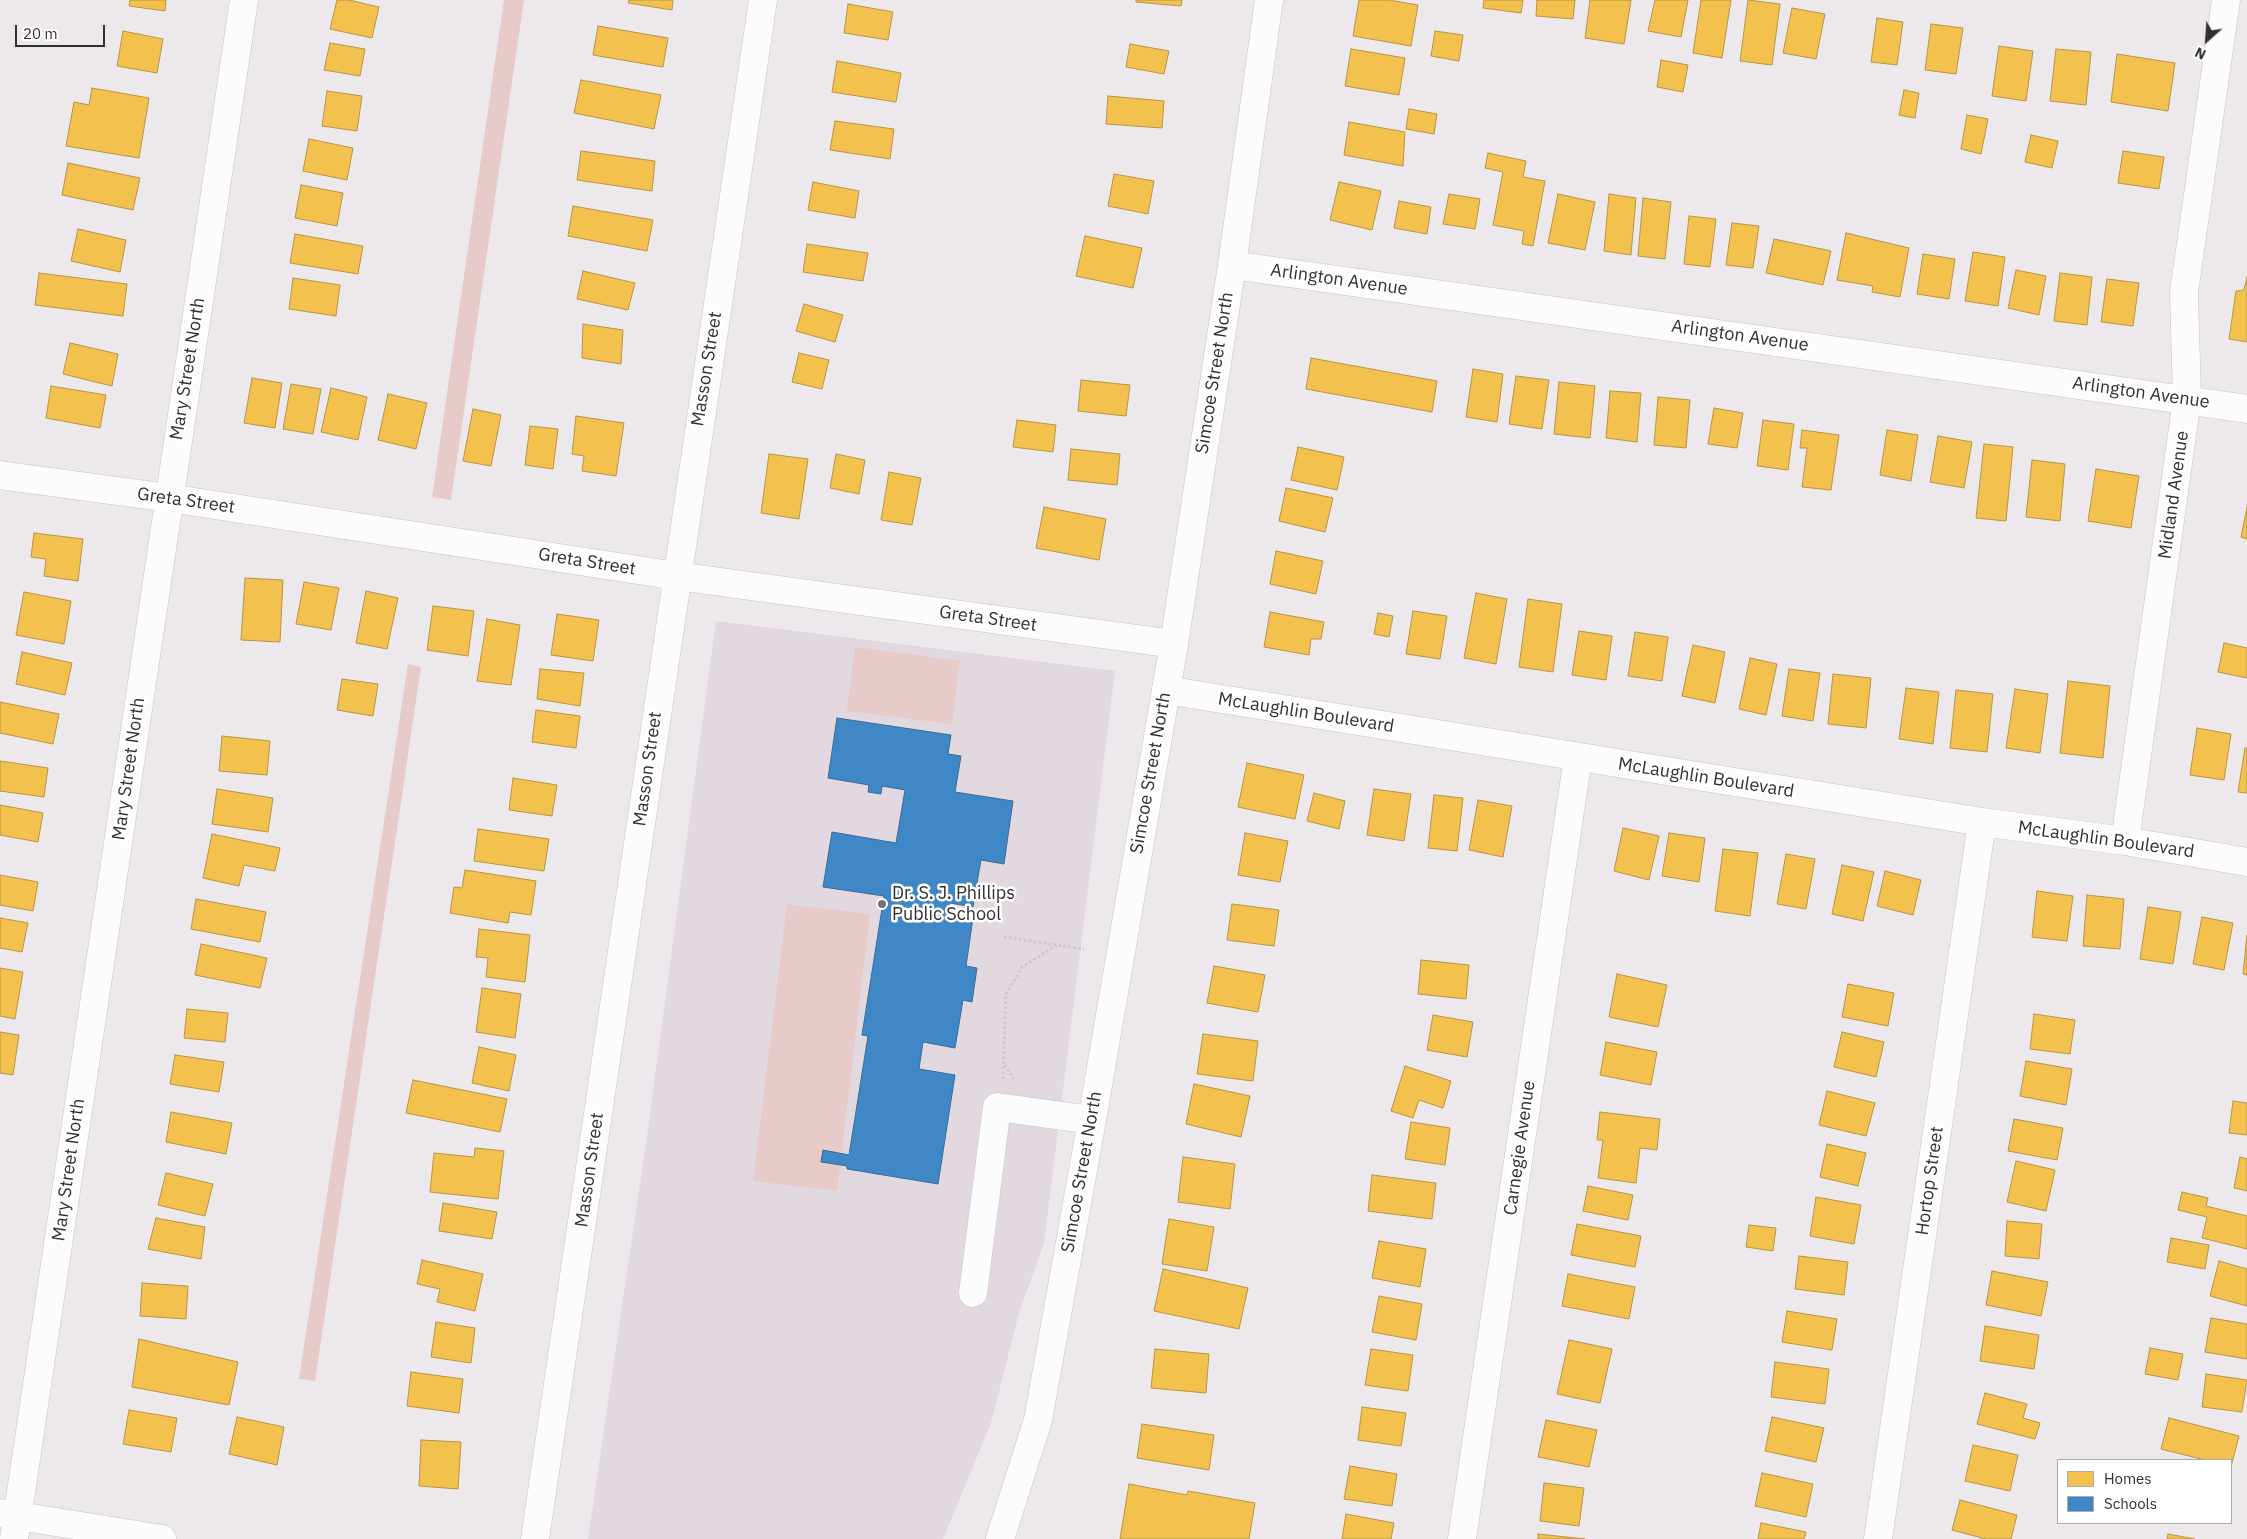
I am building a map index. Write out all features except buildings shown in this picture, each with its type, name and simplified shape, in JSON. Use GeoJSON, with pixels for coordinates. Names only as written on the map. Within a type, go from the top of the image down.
{"type":"FeatureCollection","features":[{"type":"Feature","properties":{"kind":"street","name":"Mary Street North"},"geometry":{"type":"LineString","coordinates":[[10,1523],[244,0]]}},
{"type":"Feature","properties":{"kind":"street","name":"Masson Street"},"geometry":{"type":"LineString","coordinates":[[535,1539],[763,0]]}},
{"type":"Feature","properties":{"kind":"street","name":"Simcoe Street North"},"geometry":{"type":"LineString","coordinates":[[1000,1539],[1038,1420],[1092,1120],[1174,644],[1232,265],[1269,0]]}},
{"type":"Feature","properties":{"kind":"street","name":"Midland Avenue"},"geometry":{"type":"LineString","coordinates":[[2125,841],[2187,399],[2184,292],[2226,0]]}},
{"type":"Feature","properties":{"kind":"street"},"geometry":{"type":"LineString","coordinates":[[2235,0],[2247,2]]}},
{"type":"Feature","properties":{"kind":"street","name":"Arlington Avenue"},"geometry":{"type":"LineString","coordinates":[[1232,265],[2247,409]]}},
{"type":"Feature","properties":{"kind":"street","name":"Greta Street"},"geometry":{"type":"LineString","coordinates":[[0,475],[169,498],[677,576],[1174,644]]}},
{"type":"Feature","properties":{"kind":"street","name":"McLaughlin Boulevard"},"geometry":{"type":"LineString","coordinates":[[1166,690],[1982,822],[2125,841],[2247,862]]}},
{"type":"Feature","properties":{"kind":"street","name":"Carnegie Avenue"},"geometry":{"type":"LineString","coordinates":[[1462,1539],[1578,757]]}},
{"type":"Feature","properties":{"kind":"street","name":"Hortop Street"},"geometry":{"type":"LineString","coordinates":[[1878,1539],[1982,822]]}},
{"type":"Feature","properties":{"kind":"street"},"geometry":{"type":"LineString","coordinates":[[973,1293],[997,1107],[1092,1120]]}},
{"type":"Feature","properties":{"kind":"street"},"geometry":{"type":"LineString","coordinates":[[10,1523],[162,1539]]}},
{"type":"Feature","properties":{"kind":"path"},"geometry":{"type":"LineString","coordinates":[[1004,937],[1084,948]]}},
{"type":"Feature","properties":{"kind":"path"},"geometry":{"type":"LineString","coordinates":[[1003,1082],[1006,994],[1022,966],[1057,945]]}},
{"type":"Feature","properties":{"kind":"shaded area"},"geometry":{"type":"Polygon","coordinates":[[[504,0],[524,0],[451,500],[432,497],[504,0]]]}},
{"type":"Feature","properties":{"kind":"shaded area","name":"Dr. S. J. Phillips Public School"},"geometry":{"type":"Polygon","coordinates":[[[716,621],[1115,671],[1044,1243],[1019,1313],[991,1423],[943,1539],[588,1539],[647,1136],[716,621]]]}},
{"type":"Feature","properties":{"kind":"shaded area"},"geometry":{"type":"Polygon","coordinates":[[[855,647],[960,661],[952,724],[847,711],[855,647]]]}},
{"type":"Feature","properties":{"kind":"shaded area"},"geometry":{"type":"Polygon","coordinates":[[[408,664],[421,667],[315,1381],[299,1379],[408,664]]]}},
{"type":"Feature","properties":{"kind":"shaded area"},"geometry":{"type":"Polygon","coordinates":[[[787,904],[870,914],[837,1191],[753,1181],[787,904]]]}},
{"type":"Feature","properties":{"kind":"place","name":"Dr. S. J. Phillips Public School"},"geometry":{"type":"Point","coordinates":[882,904]}}]}
